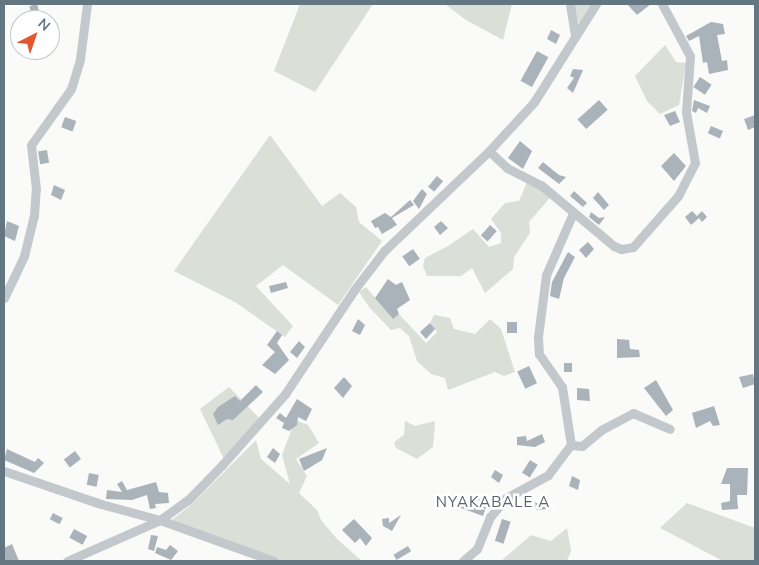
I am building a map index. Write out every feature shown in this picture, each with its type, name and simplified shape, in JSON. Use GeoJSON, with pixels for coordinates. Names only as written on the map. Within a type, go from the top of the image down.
{"type":"FeatureCollection","features":[{"type":"Feature","properties":{"kind":"street"},"geometry":{"type":"LineString","coordinates":[[4,298],[24,256],[34,215],[36,189],[30,145],[70,89],[80,59],[87,4]]}},
{"type":"Feature","properties":{"kind":"street"},"geometry":{"type":"LineString","coordinates":[[570,4],[575,34]]}},
{"type":"Feature","properties":{"kind":"street"},"geometry":{"type":"LineString","coordinates":[[67,561],[160,520],[188,500],[222,465],[285,394],[354,290],[384,250],[489,151],[534,102],[575,34],[596,4]]}},
{"type":"Feature","properties":{"kind":"street"},"geometry":{"type":"LineString","coordinates":[[489,151],[507,168],[541,185],[572,213],[614,246],[628,249],[644,237],[666,211],[694,167],[686,112],[690,56],[662,4]]}},
{"type":"Feature","properties":{"kind":"street"},"geometry":{"type":"LineString","coordinates":[[463,561],[477,550],[490,517],[506,498],[548,475],[571,445],[562,387],[539,354],[538,336],[546,275],[572,213]]}},
{"type":"Feature","properties":{"kind":"street"},"geometry":{"type":"LineString","coordinates":[[571,445],[582,446],[601,430],[632,414],[670,429]]}},
{"type":"Feature","properties":{"kind":"street"},"geometry":{"type":"LineString","coordinates":[[4,471],[101,504],[160,520],[274,561]]}},
{"type":"Feature","properties":{"kind":"shaded area"},"geometry":{"type":"Polygon","coordinates":[[[300,4],[373,4],[315,92],[274,71],[300,4]]]}},
{"type":"Feature","properties":{"kind":"shaded area"},"geometry":{"type":"Polygon","coordinates":[[[445,4],[512,4],[503,40],[466,20],[445,4]]]}},
{"type":"Feature","properties":{"kind":"shaded area"},"geometry":{"type":"Polygon","coordinates":[[[574,4],[595,4],[580,24],[574,4]]]}},
{"type":"Feature","properties":{"kind":"shaded area"},"geometry":{"type":"Polygon","coordinates":[[[665,45],[676,62],[686,63],[679,105],[660,114],[647,101],[635,76],[665,45]]]}},
{"type":"Feature","properties":{"kind":"shaded area"},"geometry":{"type":"Polygon","coordinates":[[[270,135],[322,206],[340,193],[356,207],[359,222],[382,241],[338,305],[283,265],[256,286],[293,326],[285,337],[235,302],[174,271],[270,135]]]}},
{"type":"Feature","properties":{"kind":"shaded area"},"geometry":{"type":"Polygon","coordinates":[[[527,182],[555,192],[529,222],[530,233],[514,257],[513,269],[485,293],[472,268],[461,276],[427,276],[423,266],[425,258],[448,246],[473,229],[489,247],[501,243],[501,233],[491,219],[505,203],[519,201],[527,182]]]}},
{"type":"Feature","properties":{"kind":"shaded area"},"geometry":{"type":"Polygon","coordinates":[[[366,287],[392,318],[399,314],[426,343],[437,332],[430,323],[434,315],[450,318],[454,329],[475,334],[490,319],[501,329],[515,372],[504,376],[495,372],[448,390],[445,378],[431,374],[417,361],[409,336],[400,328],[391,330],[369,307],[359,292],[366,287]]]}},
{"type":"Feature","properties":{"kind":"shaded area"},"geometry":{"type":"Polygon","coordinates":[[[229,387],[260,419],[224,459],[200,409],[229,387]]]}},
{"type":"Feature","properties":{"kind":"shaded area"},"geometry":{"type":"Polygon","coordinates":[[[298,421],[308,425],[319,443],[296,459],[307,476],[299,493],[317,510],[321,520],[338,540],[362,561],[269,561],[167,524],[192,504],[256,440],[261,459],[290,484],[282,455],[294,423],[298,421]]]}},
{"type":"Feature","properties":{"kind":"shaded area"},"geometry":{"type":"Polygon","coordinates":[[[405,421],[415,426],[435,421],[433,447],[417,459],[396,448],[394,442],[404,435],[405,421]]]}},
{"type":"Feature","properties":{"kind":"shaded area"},"geometry":{"type":"Polygon","coordinates":[[[687,503],[755,528],[755,561],[723,561],[660,528],[687,503]]]}},
{"type":"Feature","properties":{"kind":"shaded area"},"geometry":{"type":"Polygon","coordinates":[[[567,528],[571,551],[567,561],[501,561],[531,535],[551,541],[567,528]]]}},
{"type":"Feature","properties":{"kind":"building"},"geometry":{"type":"Polygon","coordinates":[[[37,4],[39,10],[30,10],[29,6],[37,4]]]}},
{"type":"Feature","properties":{"kind":"building"},"geometry":{"type":"Polygon","coordinates":[[[627,4],[651,4],[637,15],[627,4]]]}},
{"type":"Feature","properties":{"kind":"building"},"geometry":{"type":"Polygon","coordinates":[[[711,22],[723,24],[725,34],[717,35],[722,61],[727,60],[728,70],[709,74],[707,62],[703,63],[699,36],[689,41],[686,36],[711,22]]]}},
{"type":"Feature","properties":{"kind":"building"},"geometry":{"type":"Polygon","coordinates":[[[551,30],[560,35],[556,44],[547,39],[551,30]]]}},
{"type":"Feature","properties":{"kind":"building"},"geometry":{"type":"Polygon","coordinates":[[[537,51],[548,57],[532,87],[521,81],[537,51]]]}},
{"type":"Feature","properties":{"kind":"building"},"geometry":{"type":"Polygon","coordinates":[[[573,69],[583,70],[573,93],[567,88],[574,78],[570,76],[573,69]]]}},
{"type":"Feature","properties":{"kind":"building"},"geometry":{"type":"Polygon","coordinates":[[[700,77],[712,85],[705,95],[693,87],[700,77]]]}},
{"type":"Feature","properties":{"kind":"building"},"geometry":{"type":"Polygon","coordinates":[[[599,100],[608,110],[586,129],[577,119],[599,100]]]}},
{"type":"Feature","properties":{"kind":"building"},"geometry":{"type":"Polygon","coordinates":[[[694,100],[710,106],[707,113],[698,108],[696,113],[692,111],[694,100]]]}},
{"type":"Feature","properties":{"kind":"building"},"geometry":{"type":"Polygon","coordinates":[[[675,111],[680,122],[670,126],[664,115],[675,111]]]}},
{"type":"Feature","properties":{"kind":"building"},"geometry":{"type":"Polygon","coordinates":[[[755,115],[755,127],[748,130],[744,119],[755,115]]]}},
{"type":"Feature","properties":{"kind":"building"},"geometry":{"type":"Polygon","coordinates":[[[65,117],[76,121],[73,131],[61,127],[65,117]]]}},
{"type":"Feature","properties":{"kind":"building"},"geometry":{"type":"Polygon","coordinates":[[[711,126],[723,131],[720,138],[708,133],[711,126]]]}},
{"type":"Feature","properties":{"kind":"building"},"geometry":{"type":"Polygon","coordinates":[[[520,141],[532,151],[523,169],[508,158],[520,141]]]}},
{"type":"Feature","properties":{"kind":"building"},"geometry":{"type":"Polygon","coordinates":[[[47,150],[49,163],[40,164],[38,151],[47,150]]]}},
{"type":"Feature","properties":{"kind":"building"},"geometry":{"type":"Polygon","coordinates":[[[674,153],[686,166],[674,181],[661,166],[674,153]]]}},
{"type":"Feature","properties":{"kind":"building"},"geometry":{"type":"Polygon","coordinates":[[[543,162],[559,175],[566,177],[559,184],[538,168],[543,162]]]}},
{"type":"Feature","properties":{"kind":"building"},"geometry":{"type":"Polygon","coordinates":[[[437,176],[443,181],[434,192],[428,187],[437,176]]]}},
{"type":"Feature","properties":{"kind":"building"},"geometry":{"type":"Polygon","coordinates":[[[54,185],[65,190],[61,200],[51,195],[54,185]]]}},
{"type":"Feature","properties":{"kind":"building"},"geometry":{"type":"Polygon","coordinates":[[[422,189],[427,194],[419,209],[413,201],[422,189]]]}},
{"type":"Feature","properties":{"kind":"building"},"geometry":{"type":"Polygon","coordinates":[[[574,191],[587,203],[583,207],[570,196],[574,191]]]}},
{"type":"Feature","properties":{"kind":"building"},"geometry":{"type":"Polygon","coordinates":[[[598,192],[609,205],[604,210],[593,198],[598,192]]]}},
{"type":"Feature","properties":{"kind":"building"},"geometry":{"type":"Polygon","coordinates":[[[410,200],[414,205],[392,218],[397,225],[382,234],[378,227],[375,228],[371,221],[385,213],[391,217],[410,200]]]}},
{"type":"Feature","properties":{"kind":"building"},"geometry":{"type":"Polygon","coordinates":[[[692,211],[697,216],[702,211],[707,217],[702,222],[699,218],[691,225],[685,217],[692,211]]]}},
{"type":"Feature","properties":{"kind":"building"},"geometry":{"type":"Polygon","coordinates":[[[591,212],[599,218],[605,217],[599,225],[589,217],[591,212]]]}},
{"type":"Feature","properties":{"kind":"building"},"geometry":{"type":"Polygon","coordinates":[[[7,221],[19,226],[15,241],[4,236],[7,221]]]}},
{"type":"Feature","properties":{"kind":"building"},"geometry":{"type":"Polygon","coordinates":[[[441,221],[448,228],[440,235],[434,227],[441,221]]]}},
{"type":"Feature","properties":{"kind":"building"},"geometry":{"type":"Polygon","coordinates":[[[490,225],[497,231],[488,241],[481,236],[490,225]]]}},
{"type":"Feature","properties":{"kind":"building"},"geometry":{"type":"Polygon","coordinates":[[[588,242],[594,249],[586,258],[579,250],[588,242]]]}},
{"type":"Feature","properties":{"kind":"building"},"geometry":{"type":"Polygon","coordinates":[[[413,249],[420,259],[409,266],[402,256],[413,249]]]}},
{"type":"Feature","properties":{"kind":"building"},"geometry":{"type":"Polygon","coordinates":[[[568,252],[575,257],[564,278],[559,299],[550,296],[552,282],[568,252]]]}},
{"type":"Feature","properties":{"kind":"building"},"geometry":{"type":"Polygon","coordinates":[[[388,279],[396,285],[402,282],[410,300],[397,309],[399,314],[393,319],[375,298],[388,279]]]}},
{"type":"Feature","properties":{"kind":"building"},"geometry":{"type":"Polygon","coordinates":[[[286,282],[288,288],[271,293],[269,286],[286,282]]]}},
{"type":"Feature","properties":{"kind":"building"},"geometry":{"type":"Polygon","coordinates":[[[358,319],[365,325],[360,335],[352,331],[358,319]]]}},
{"type":"Feature","properties":{"kind":"building"},"geometry":{"type":"Polygon","coordinates":[[[507,322],[517,322],[517,333],[507,333],[507,322]]]}},
{"type":"Feature","properties":{"kind":"building"},"geometry":{"type":"Polygon","coordinates":[[[430,323],[435,329],[426,339],[420,332],[430,323]]]}},
{"type":"Feature","properties":{"kind":"building"},"geometry":{"type":"Polygon","coordinates":[[[277,331],[282,335],[277,343],[289,360],[275,374],[262,365],[275,352],[267,345],[277,331]]]}},
{"type":"Feature","properties":{"kind":"building"},"geometry":{"type":"Polygon","coordinates":[[[617,339],[629,340],[630,349],[639,350],[640,357],[617,358],[617,339]]]}},
{"type":"Feature","properties":{"kind":"building"},"geometry":{"type":"Polygon","coordinates":[[[299,341],[305,347],[297,358],[290,352],[299,341]]]}},
{"type":"Feature","properties":{"kind":"building"},"geometry":{"type":"Polygon","coordinates":[[[564,363],[572,363],[572,372],[564,372],[564,363]]]}},
{"type":"Feature","properties":{"kind":"building"},"geometry":{"type":"Polygon","coordinates":[[[529,366],[537,383],[525,389],[517,371],[529,366]]]}},
{"type":"Feature","properties":{"kind":"building"},"geometry":{"type":"Polygon","coordinates":[[[753,374],[755,384],[743,388],[739,377],[753,374]]]}},
{"type":"Feature","properties":{"kind":"building"},"geometry":{"type":"Polygon","coordinates":[[[344,377],[352,386],[343,398],[334,388],[344,377]]]}},
{"type":"Feature","properties":{"kind":"building"},"geometry":{"type":"Polygon","coordinates":[[[656,380],[673,410],[666,416],[644,388],[656,380]]]}},
{"type":"Feature","properties":{"kind":"building"},"geometry":{"type":"Polygon","coordinates":[[[256,385],[263,392],[233,420],[227,419],[218,425],[213,414],[218,407],[235,396],[240,401],[256,385]]]}},
{"type":"Feature","properties":{"kind":"building"},"geometry":{"type":"Polygon","coordinates":[[[577,388],[589,389],[590,401],[577,400],[577,388]]]}},
{"type":"Feature","properties":{"kind":"building"},"geometry":{"type":"Polygon","coordinates":[[[297,399],[312,409],[306,421],[298,417],[297,425],[289,431],[282,428],[284,423],[276,418],[280,413],[286,418],[297,399]]]}},
{"type":"Feature","properties":{"kind":"building"},"geometry":{"type":"Polygon","coordinates":[[[714,406],[720,425],[713,426],[710,421],[696,428],[692,413],[714,406]]]}},
{"type":"Feature","properties":{"kind":"building"},"geometry":{"type":"Polygon","coordinates":[[[542,434],[545,442],[535,447],[517,445],[517,437],[526,436],[527,441],[542,434]]]}},
{"type":"Feature","properties":{"kind":"building"},"geometry":{"type":"Polygon","coordinates":[[[273,448],[280,454],[275,463],[267,457],[273,448]]]}},
{"type":"Feature","properties":{"kind":"building"},"geometry":{"type":"Polygon","coordinates":[[[327,448],[322,460],[304,471],[299,459],[327,448]]]}},
{"type":"Feature","properties":{"kind":"building"},"geometry":{"type":"Polygon","coordinates":[[[7,449],[35,462],[38,458],[44,463],[34,473],[4,460],[7,449]]]}},
{"type":"Feature","properties":{"kind":"building"},"geometry":{"type":"Polygon","coordinates":[[[75,451],[81,459],[70,467],[64,459],[75,451]]]}},
{"type":"Feature","properties":{"kind":"building"},"geometry":{"type":"Polygon","coordinates":[[[530,460],[538,465],[530,477],[522,473],[530,460]]]}},
{"type":"Feature","properties":{"kind":"building"},"geometry":{"type":"Polygon","coordinates":[[[727,468],[748,468],[747,495],[737,495],[738,509],[722,510],[721,503],[730,501],[730,484],[721,484],[727,468]]]}},
{"type":"Feature","properties":{"kind":"building"},"geometry":{"type":"Polygon","coordinates":[[[495,470],[503,475],[499,483],[491,477],[495,470]]]}},
{"type":"Feature","properties":{"kind":"building"},"geometry":{"type":"Polygon","coordinates":[[[89,473],[99,475],[97,487],[87,485],[89,473]]]}},
{"type":"Feature","properties":{"kind":"building"},"geometry":{"type":"Polygon","coordinates":[[[572,476],[580,480],[578,490],[569,486],[572,476]]]}},
{"type":"Feature","properties":{"kind":"building"},"geometry":{"type":"Polygon","coordinates":[[[122,481],[127,490],[156,482],[159,492],[168,493],[169,503],[155,504],[156,508],[150,509],[147,495],[132,500],[106,499],[107,490],[122,492],[117,484],[122,481]]]}},
{"type":"Feature","properties":{"kind":"building"},"geometry":{"type":"Polygon","coordinates":[[[453,495],[476,505],[479,499],[487,504],[483,516],[450,504],[453,495]]]}},
{"type":"Feature","properties":{"kind":"building"},"geometry":{"type":"Polygon","coordinates":[[[546,501],[547,509],[536,510],[535,502],[546,501]]]}},
{"type":"Feature","properties":{"kind":"building"},"geometry":{"type":"Polygon","coordinates":[[[53,513],[63,518],[60,524],[50,519],[53,513]]]}},
{"type":"Feature","properties":{"kind":"building"},"geometry":{"type":"Polygon","coordinates":[[[401,515],[392,531],[383,526],[382,519],[389,518],[389,523],[401,515]]]}},
{"type":"Feature","properties":{"kind":"building"},"geometry":{"type":"Polygon","coordinates":[[[354,519],[372,538],[366,546],[360,538],[355,543],[342,530],[354,519]]]}},
{"type":"Feature","properties":{"kind":"building"},"geometry":{"type":"Polygon","coordinates":[[[502,519],[511,522],[503,544],[495,541],[502,519]]]}},
{"type":"Feature","properties":{"kind":"building"},"geometry":{"type":"Polygon","coordinates":[[[74,529],[87,536],[83,545],[69,538],[74,529]]]}},
{"type":"Feature","properties":{"kind":"building"},"geometry":{"type":"Polygon","coordinates":[[[151,535],[158,536],[154,551],[148,549],[151,535]]]}},
{"type":"Feature","properties":{"kind":"building"},"geometry":{"type":"Polygon","coordinates":[[[12,544],[19,561],[4,561],[4,548],[12,544]]]}},
{"type":"Feature","properties":{"kind":"building"},"geometry":{"type":"Polygon","coordinates":[[[170,545],[178,551],[171,560],[155,553],[157,547],[166,550],[170,545]]]}},
{"type":"Feature","properties":{"kind":"building"},"geometry":{"type":"Polygon","coordinates":[[[408,546],[411,551],[397,560],[393,555],[408,546]]]}},
{"type":"Feature","properties":{"kind":"district","name":"NYAKABALE A"},"geometry":{"type":"Point","coordinates":[493,502]}}]}
